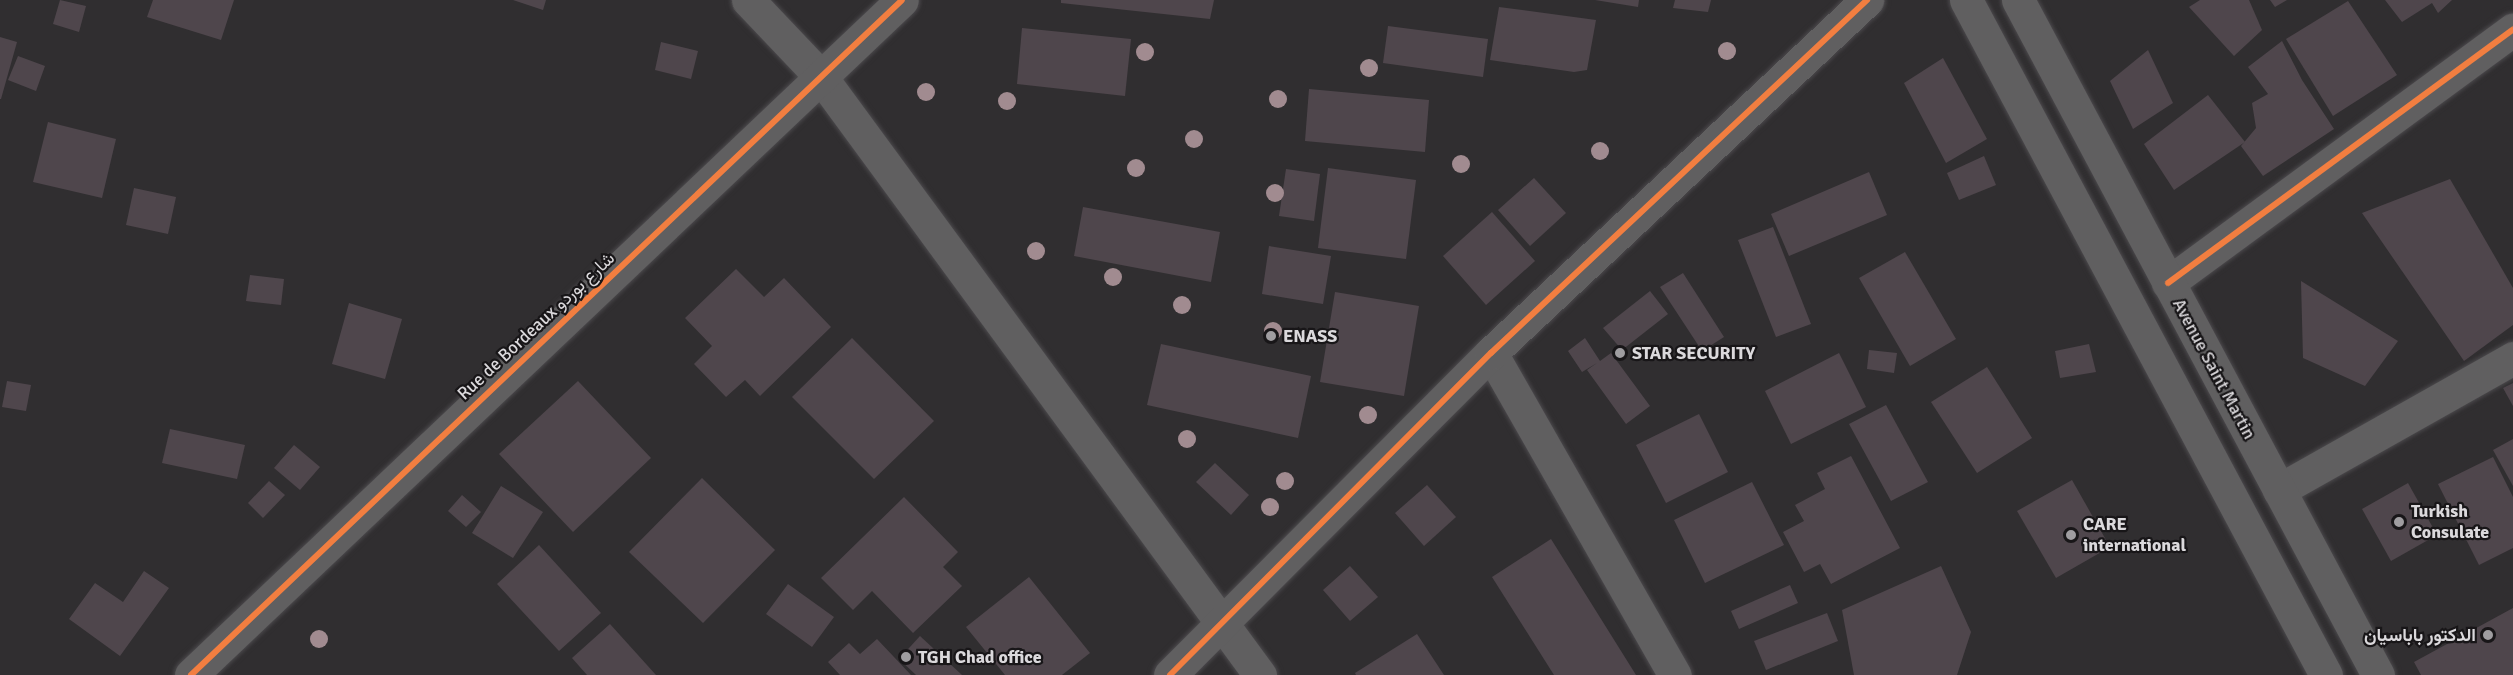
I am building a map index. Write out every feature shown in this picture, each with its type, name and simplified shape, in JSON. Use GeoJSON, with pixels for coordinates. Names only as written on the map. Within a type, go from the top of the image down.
{"type":"FeatureCollection","features":[{"type":"Feature","properties":{"kind":"street"},"geometry":{"type":"LineString","coordinates":[[748,0],[820,77],[1260,675]]}},
{"type":"Feature","properties":{"kind":"street","name":"Rue de Bordeaux شارع بوردو"},"geometry":{"type":"LineString","coordinates":[[191,675],[902,0]]}},
{"type":"Feature","properties":{"kind":"street"},"geometry":{"type":"LineString","coordinates":[[1170,675],[1491,353],[1867,0]]}},
{"type":"Feature","properties":{"kind":"street"},"geometry":{"type":"LineString","coordinates":[[1966,0],[2326,675]]}},
{"type":"Feature","properties":{"kind":"street","name":"Avenue Saint Martin"},"geometry":{"type":"LineString","coordinates":[[2018,0],[2378,675]]}},
{"type":"Feature","properties":{"kind":"street"},"geometry":{"type":"LineString","coordinates":[[2168,283],[2513,30]]}},
{"type":"Feature","properties":{"kind":"street"},"geometry":{"type":"LineString","coordinates":[[1491,353],[1675,675]]}},
{"type":"Feature","properties":{"kind":"street"},"geometry":{"type":"LineString","coordinates":[[2279,490],[2513,358]]}},
{"type":"Feature","properties":{"kind":"building"},"geometry":{"type":"Polygon","coordinates":[[[60,0],[86,6],[79,32],[53,24],[60,0]]]}},
{"type":"Feature","properties":{"kind":"building"},"geometry":{"type":"Polygon","coordinates":[[[153,0],[234,0],[221,40],[147,17],[153,0]]]}},
{"type":"Feature","properties":{"kind":"building"},"geometry":{"type":"Polygon","coordinates":[[[513,0],[546,0],[543,10],[513,0]]]}},
{"type":"Feature","properties":{"kind":"building"},"geometry":{"type":"Polygon","coordinates":[[[1061,0],[1214,0],[1210,19],[1061,3],[1061,0]]]}},
{"type":"Feature","properties":{"kind":"building"},"geometry":{"type":"Polygon","coordinates":[[[1595,0],[1639,0],[1638,7],[1595,0]]]}},
{"type":"Feature","properties":{"kind":"building"},"geometry":{"type":"Polygon","coordinates":[[[1675,0],[1711,0],[1708,12],[1673,8],[1675,0]]]}},
{"type":"Feature","properties":{"kind":"building"},"geometry":{"type":"Polygon","coordinates":[[[2200,0],[2249,0],[2262,30],[2234,56],[2189,7],[2200,0]]]}},
{"type":"Feature","properties":{"kind":"building"},"geometry":{"type":"Polygon","coordinates":[[[2270,0],[2287,0],[2275,7],[2270,0]]]}},
{"type":"Feature","properties":{"kind":"building"},"geometry":{"type":"Polygon","coordinates":[[[2385,0],[2452,0],[2438,13],[2432,3],[2402,22],[2385,0]]]}},
{"type":"Feature","properties":{"kind":"building"},"geometry":{"type":"Polygon","coordinates":[[[2348,1],[2397,75],[2333,116],[2286,39],[2348,1]]]}},
{"type":"Feature","properties":{"kind":"building"},"geometry":{"type":"Polygon","coordinates":[[[1499,7],[1596,20],[1587,70],[1574,72],[1490,60],[1499,7]]]}},
{"type":"Feature","properties":{"kind":"building"},"geometry":{"type":"Polygon","coordinates":[[[1388,26],[1488,39],[1483,77],[1383,63],[1388,26]]]}},
{"type":"Feature","properties":{"kind":"building"},"geometry":{"type":"Polygon","coordinates":[[[1022,28],[1131,39],[1125,96],[1017,84],[1022,28]]]}},
{"type":"Feature","properties":{"kind":"building"},"geometry":{"type":"Polygon","coordinates":[[[0,37],[17,42],[1,99],[0,99],[0,37]]]}},
{"type":"Feature","properties":{"kind":"building"},"geometry":{"type":"Polygon","coordinates":[[[2282,41],[2302,80],[2334,129],[2263,176],[2241,146],[2256,128],[2252,103],[2268,94],[2248,67],[2282,41]]]}},
{"type":"Feature","properties":{"kind":"building"},"geometry":{"type":"Polygon","coordinates":[[[661,42],[698,51],[691,79],[655,70],[661,42]]]}},
{"type":"Feature","properties":{"kind":"building"},"geometry":{"type":"Polygon","coordinates":[[[2148,50],[2173,103],[2133,129],[2110,81],[2148,50]]]}},
{"type":"Feature","properties":{"kind":"building"},"geometry":{"type":"Polygon","coordinates":[[[18,56],[45,66],[36,91],[8,80],[18,56]]]}},
{"type":"Feature","properties":{"kind":"building"},"geometry":{"type":"Polygon","coordinates":[[[1943,58],[1987,139],[1946,163],[1904,83],[1943,58]]]}},
{"type":"Feature","properties":{"kind":"building"},"geometry":{"type":"Polygon","coordinates":[[[1309,89],[1429,100],[1425,152],[1305,141],[1309,89]]]}},
{"type":"Feature","properties":{"kind":"building"},"geometry":{"type":"Polygon","coordinates":[[[2208,95],[2245,142],[2174,190],[2144,144],[2208,95]]]}},
{"type":"Feature","properties":{"kind":"building"},"geometry":{"type":"Polygon","coordinates":[[[48,122],[116,139],[102,198],[33,182],[48,122]]]}},
{"type":"Feature","properties":{"kind":"building"},"geometry":{"type":"Polygon","coordinates":[[[1984,156],[1996,185],[1959,200],[1947,173],[1984,156]]]}},
{"type":"Feature","properties":{"kind":"building"},"geometry":{"type":"Polygon","coordinates":[[[1328,168],[1416,180],[1406,259],[1318,248],[1328,168]]]}},
{"type":"Feature","properties":{"kind":"building"},"geometry":{"type":"Polygon","coordinates":[[[1286,169],[1320,174],[1314,221],[1279,216],[1286,169]]]}},
{"type":"Feature","properties":{"kind":"building"},"geometry":{"type":"Polygon","coordinates":[[[1869,172],[1887,215],[1789,256],[1771,214],[1869,172]]]}},
{"type":"Feature","properties":{"kind":"building"},"geometry":{"type":"Polygon","coordinates":[[[1534,178],[1566,213],[1530,246],[1498,210],[1534,178]]]}},
{"type":"Feature","properties":{"kind":"building"},"geometry":{"type":"Polygon","coordinates":[[[2450,179],[2513,288],[2513,325],[2464,361],[2362,213],[2450,179]]]}},
{"type":"Feature","properties":{"kind":"building"},"geometry":{"type":"Polygon","coordinates":[[[134,188],[176,197],[168,234],[126,225],[134,188]]]}},
{"type":"Feature","properties":{"kind":"building"},"geometry":{"type":"Polygon","coordinates":[[[1083,207],[1220,232],[1211,282],[1074,256],[1083,207]]]}},
{"type":"Feature","properties":{"kind":"building"},"geometry":{"type":"Polygon","coordinates":[[[1492,212],[1535,261],[1486,305],[1443,256],[1492,212]]]}},
{"type":"Feature","properties":{"kind":"building"},"geometry":{"type":"Polygon","coordinates":[[[1773,227],[1811,324],[1776,337],[1738,240],[1773,227]]]}},
{"type":"Feature","properties":{"kind":"building"},"geometry":{"type":"Polygon","coordinates":[[[1269,246],[1331,256],[1323,304],[1262,294],[1269,246]]]}},
{"type":"Feature","properties":{"kind":"building"},"geometry":{"type":"Polygon","coordinates":[[[1905,252],[1956,339],[1910,366],[1859,278],[1905,252]]]}},
{"type":"Feature","properties":{"kind":"building"},"geometry":{"type":"Polygon","coordinates":[[[736,269],[764,297],[784,278],[831,327],[760,396],[745,380],[726,397],[694,364],[712,346],[685,318],[736,269]]]}},
{"type":"Feature","properties":{"kind":"building"},"geometry":{"type":"Polygon","coordinates":[[[1683,273],[1724,337],[1702,351],[1660,287],[1683,273]]]}},
{"type":"Feature","properties":{"kind":"building"},"geometry":{"type":"Polygon","coordinates":[[[250,275],[284,279],[281,305],[246,301],[250,275]]]}},
{"type":"Feature","properties":{"kind":"building"},"geometry":{"type":"Polygon","coordinates":[[[2301,281],[2398,341],[2365,386],[2303,358],[2301,281]]]}},
{"type":"Feature","properties":{"kind":"building"},"geometry":{"type":"Polygon","coordinates":[[[1650,291],[1668,314],[1622,350],[1603,328],[1650,291]]]}},
{"type":"Feature","properties":{"kind":"building"},"geometry":{"type":"Polygon","coordinates":[[[1335,292],[1419,306],[1404,396],[1320,382],[1335,292]]]}},
{"type":"Feature","properties":{"kind":"building"},"geometry":{"type":"Polygon","coordinates":[[[349,303],[402,319],[385,379],[332,364],[349,303]]]}},
{"type":"Feature","properties":{"kind":"building"},"geometry":{"type":"Polygon","coordinates":[[[852,338],[934,421],[874,479],[792,397],[852,338]]]}},
{"type":"Feature","properties":{"kind":"building"},"geometry":{"type":"Polygon","coordinates":[[[1585,338],[1600,361],[1611,353],[1650,406],[1626,424],[1587,370],[1597,363],[1582,372],[1568,351],[1585,338]]]}},
{"type":"Feature","properties":{"kind":"building"},"geometry":{"type":"Polygon","coordinates":[[[1161,344],[1311,376],[1298,438],[1147,405],[1161,344]]]}},
{"type":"Feature","properties":{"kind":"building"},"geometry":{"type":"Polygon","coordinates":[[[2089,344],[2096,372],[2060,378],[2055,351],[2089,344]]]}},
{"type":"Feature","properties":{"kind":"building"},"geometry":{"type":"Polygon","coordinates":[[[1869,350],[1897,353],[1894,373],[1867,369],[1869,350]]]}},
{"type":"Feature","properties":{"kind":"building"},"geometry":{"type":"Polygon","coordinates":[[[1839,353],[1866,407],[1791,444],[1765,391],[1839,353]]]}},
{"type":"Feature","properties":{"kind":"building"},"geometry":{"type":"Polygon","coordinates":[[[1987,367],[2032,438],[1977,473],[1931,402],[1987,367]]]}},
{"type":"Feature","properties":{"kind":"building"},"geometry":{"type":"Polygon","coordinates":[[[7,381],[31,385],[26,411],[2,407],[7,381]]]}},
{"type":"Feature","properties":{"kind":"building"},"geometry":{"type":"Polygon","coordinates":[[[578,381],[651,458],[573,532],[499,454],[578,381]]]}},
{"type":"Feature","properties":{"kind":"building"},"geometry":{"type":"Polygon","coordinates":[[[2513,383],[2513,406],[2503,388],[2513,383]]]}},
{"type":"Feature","properties":{"kind":"building"},"geometry":{"type":"Polygon","coordinates":[[[1886,405],[1928,482],[1891,501],[1849,424],[1886,405]]]}},
{"type":"Feature","properties":{"kind":"building"},"geometry":{"type":"Polygon","coordinates":[[[1699,414],[1728,472],[1666,503],[1636,445],[1699,414]]]}},
{"type":"Feature","properties":{"kind":"building"},"geometry":{"type":"Polygon","coordinates":[[[170,429],[245,445],[237,479],[162,463],[170,429]]]}},
{"type":"Feature","properties":{"kind":"building"},"geometry":{"type":"Polygon","coordinates":[[[2513,439],[2513,486],[2493,450],[2513,439]]]}},
{"type":"Feature","properties":{"kind":"building"},"geometry":{"type":"Polygon","coordinates":[[[294,445],[320,467],[300,490],[274,468],[294,445]]]}},
{"type":"Feature","properties":{"kind":"building"},"geometry":{"type":"Polygon","coordinates":[[[1851,456],[1900,548],[1831,584],[1820,564],[1804,572],[1783,532],[1804,521],[1795,505],[1825,489],[1817,473],[1851,456]]]}},
{"type":"Feature","properties":{"kind":"building"},"geometry":{"type":"Polygon","coordinates":[[[2493,457],[2513,497],[2513,548],[2479,565],[2438,484],[2493,457]]]}},
{"type":"Feature","properties":{"kind":"building"},"geometry":{"type":"Polygon","coordinates":[[[1215,463],[1249,495],[1231,515],[1196,482],[1215,463]]]}},
{"type":"Feature","properties":{"kind":"building"},"geometry":{"type":"Polygon","coordinates":[[[702,478],[775,550],[703,623],[629,552],[702,478]]]}},
{"type":"Feature","properties":{"kind":"building"},"geometry":{"type":"Polygon","coordinates":[[[2072,480],[2110,547],[2056,578],[2017,511],[2072,480]]]}},
{"type":"Feature","properties":{"kind":"building"},"geometry":{"type":"Polygon","coordinates":[[[269,481],[285,495],[263,518],[248,503],[269,481]]]}},
{"type":"Feature","properties":{"kind":"building"},"geometry":{"type":"Polygon","coordinates":[[[1752,482],[1784,545],[1705,583],[1674,520],[1752,482]]]}},
{"type":"Feature","properties":{"kind":"building","name":"Turkish Consulate"},"geometry":{"type":"Polygon","coordinates":[[[2408,483],[2437,535],[2391,561],[2362,509],[2408,483]]]}},
{"type":"Feature","properties":{"kind":"building"},"geometry":{"type":"Polygon","coordinates":[[[1427,485],[1456,517],[1424,546],[1395,513],[1427,485]]]}},
{"type":"Feature","properties":{"kind":"building"},"geometry":{"type":"Polygon","coordinates":[[[501,486],[543,512],[513,558],[472,533],[501,486]]]}},
{"type":"Feature","properties":{"kind":"building"},"geometry":{"type":"Polygon","coordinates":[[[462,495],[481,512],[466,527],[448,511],[462,495]]]}},
{"type":"Feature","properties":{"kind":"building"},"geometry":{"type":"Polygon","coordinates":[[[904,497],[958,552],[943,567],[962,586],[913,633],[872,591],[853,610],[821,578],[904,497]]]}},
{"type":"Feature","properties":{"kind":"building"},"geometry":{"type":"Polygon","coordinates":[[[1551,539],[1636,675],[1554,675],[1492,577],[1551,539]]]}},
{"type":"Feature","properties":{"kind":"building"},"geometry":{"type":"Polygon","coordinates":[[[539,545],[601,613],[559,651],[497,584],[539,545]]]}},
{"type":"Feature","properties":{"kind":"building"},"geometry":{"type":"Polygon","coordinates":[[[1350,566],[1378,597],[1350,621],[1323,590],[1350,566]]]}},
{"type":"Feature","properties":{"kind":"building"},"geometry":{"type":"Polygon","coordinates":[[[1941,566],[1971,632],[1957,675],[1854,675],[1842,610],[1941,566]]]}},
{"type":"Feature","properties":{"kind":"building"},"geometry":{"type":"Polygon","coordinates":[[[144,571],[169,588],[120,656],[69,619],[95,583],[123,602],[144,571]]]}},
{"type":"Feature","properties":{"kind":"building"},"geometry":{"type":"Polygon","coordinates":[[[1029,577],[1090,653],[1062,675],[1005,675],[966,627],[1029,577]]]}},
{"type":"Feature","properties":{"kind":"building"},"geometry":{"type":"Polygon","coordinates":[[[788,584],[834,617],[812,647],[766,614],[788,584]]]}},
{"type":"Feature","properties":{"kind":"building"},"geometry":{"type":"Polygon","coordinates":[[[1790,585],[1798,603],[1739,629],[1731,611],[1790,585]]]}},
{"type":"Feature","properties":{"kind":"building","name":"الدكتور باباسيان"},"geometry":{"type":"Polygon","coordinates":[[[2513,608],[2513,675],[2421,675],[2414,662],[2513,608]]]}},
{"type":"Feature","properties":{"kind":"building"},"geometry":{"type":"Polygon","coordinates":[[[1827,613],[1838,641],[1766,670],[1754,641],[1827,613]]]}},
{"type":"Feature","properties":{"kind":"building"},"geometry":{"type":"Polygon","coordinates":[[[610,624],[656,675],[587,675],[572,658],[610,624]]]}},
{"type":"Feature","properties":{"kind":"building"},"geometry":{"type":"Polygon","coordinates":[[[1417,634],[1444,675],[1356,675],[1355,673],[1417,634]]]}},
{"type":"Feature","properties":{"kind":"building"},"geometry":{"type":"Polygon","coordinates":[[[920,636],[962,675],[916,675],[899,659],[920,636]]]}},
{"type":"Feature","properties":{"kind":"building"},"geometry":{"type":"Polygon","coordinates":[[[877,639],[911,675],[840,675],[828,662],[849,643],[860,654],[877,639]]]}},
{"type":"Feature","properties":{"kind":"cycle path"},"geometry":{"type":"LineString","coordinates":[[191,675],[902,0]]}},
{"type":"Feature","properties":{"kind":"cycle path"},"geometry":{"type":"LineString","coordinates":[[1170,675],[1491,353],[1867,0]]}},
{"type":"Feature","properties":{"kind":"cycle path"},"geometry":{"type":"LineString","coordinates":[[2168,283],[2513,30]]}},
{"type":"Feature","properties":{"kind":"place","name":"ENASS"},"geometry":{"type":"Point","coordinates":[1271,336]}},
{"type":"Feature","properties":{"kind":"place","name":"STAR SECURITY"},"geometry":{"type":"Point","coordinates":[1620,353]}},
{"type":"Feature","properties":{"kind":"place","name":"Turkish Consulate"},"geometry":{"type":"Point","coordinates":[2399,522]}},
{"type":"Feature","properties":{"kind":"place","name":"CARE international"},"geometry":{"type":"Point","coordinates":[2071,535]}},
{"type":"Feature","properties":{"kind":"place","name":"الدكتور باباسيان"},"geometry":{"type":"Point","coordinates":[2488,635]}},
{"type":"Feature","properties":{"kind":"place","name":"TGH Chad office"},"geometry":{"type":"Point","coordinates":[906,657]}}]}
